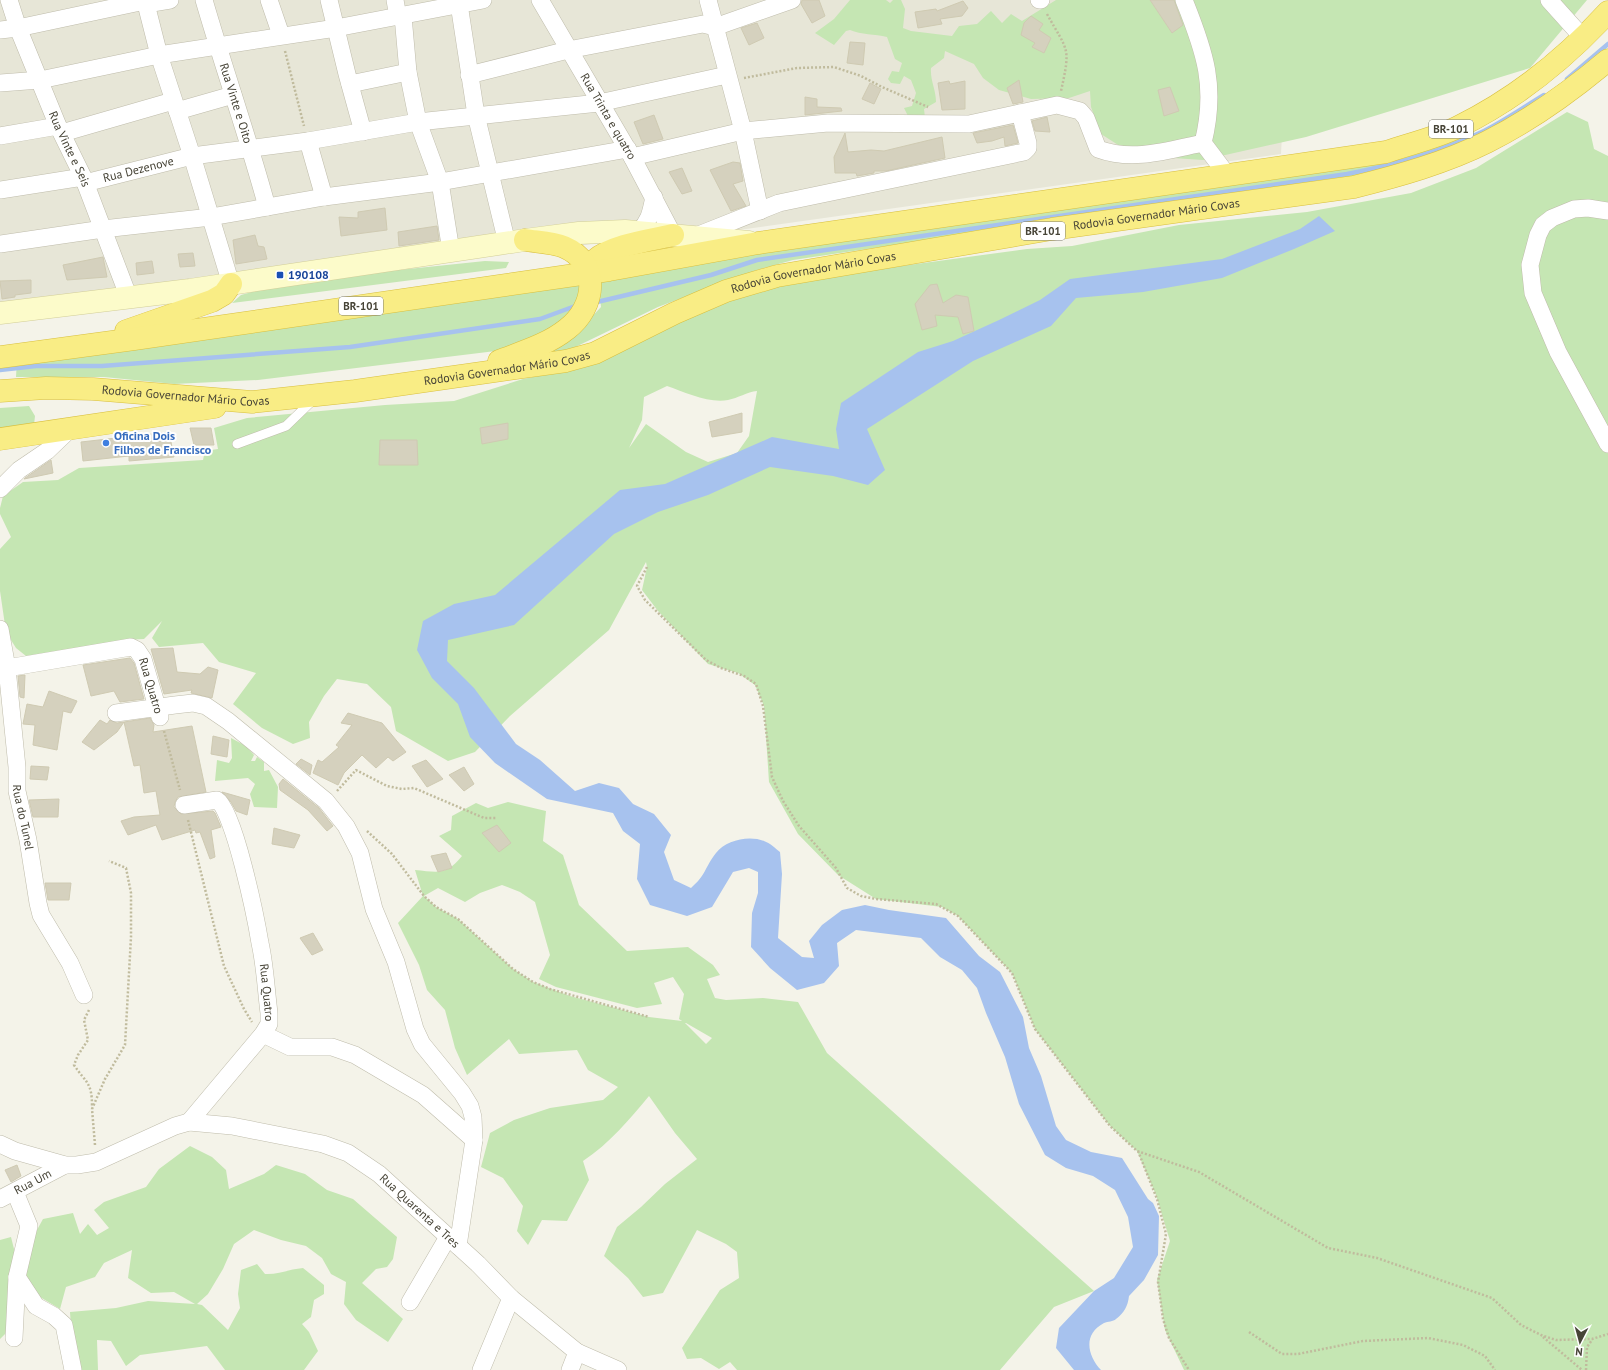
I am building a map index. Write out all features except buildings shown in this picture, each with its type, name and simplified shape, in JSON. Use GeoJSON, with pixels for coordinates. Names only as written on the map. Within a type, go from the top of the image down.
{"type":"FeatureCollection","features":[{"type":"Feature","properties":{"kind":"highway","name":"BR-101"},"geometry":{"type":"LineString","coordinates":[[0,357],[588,274],[681,259],[758,243],[1386,152],[1457,127],[1538,78],[1584,39],[1608,12]]}},
{"type":"Feature","properties":{"kind":"highway","name":"Rodovia Governador Mário Covas"},"geometry":{"type":"LineString","coordinates":[[0,391],[46,388],[93,389],[252,402],[318,395],[566,361],[596,353],[675,313],[726,291],[777,276],[1052,230],[1354,187],[1388,178],[1434,164],[1486,143],[1543,110],[1574,89],[1608,60]]}},
{"type":"Feature","properties":{"kind":"highway"},"geometry":{"type":"LineString","coordinates":[[588,274],[592,263],[607,253],[638,242],[673,235]]}},
{"type":"Feature","properties":{"kind":"highway"},"geometry":{"type":"LineString","coordinates":[[464,375],[545,344],[568,329],[588,304],[591,290],[588,274],[582,261],[574,253],[564,247],[516,241]]}},
{"type":"Feature","properties":{"kind":"highway"},"geometry":{"type":"LineString","coordinates":[[94,344],[212,301],[224,294],[231,284]]}},
{"type":"Feature","properties":{"kind":"highway"},"geometry":{"type":"LineString","coordinates":[[0,439],[252,402]]}},
{"type":"Feature","properties":{"kind":"main road"},"geometry":{"type":"LineString","coordinates":[[0,313],[129,298],[516,241],[579,234],[639,231],[758,243]]}},
{"type":"Feature","properties":{"kind":"street","name":"Rua Vinte e Seis"},"geometry":{"type":"LineString","coordinates":[[9,0],[18,28],[60,130],[84,180],[129,298]]}},
{"type":"Feature","properties":{"kind":"street"},"geometry":{"type":"LineString","coordinates":[[0,30],[18,28],[145,2],[170,0]]}},
{"type":"Feature","properties":{"kind":"street","name":"Rua Vinte e Oito"},"geometry":{"type":"LineString","coordinates":[[204,0],[217,45],[252,150],[267,207]]}},
{"type":"Feature","properties":{"kind":"street"},"geometry":{"type":"LineString","coordinates":[[269,0],[281,35]]}},
{"type":"Feature","properties":{"kind":"street"},"geometry":{"type":"LineString","coordinates":[[329,0],[363,132]]}},
{"type":"Feature","properties":{"kind":"street"},"geometry":{"type":"LineString","coordinates":[[395,0],[400,17],[408,72],[418,122],[440,182],[451,251]]}},
{"type":"Feature","properties":{"kind":"street"},"geometry":{"type":"LineString","coordinates":[[0,83],[40,80],[159,55],[281,35],[336,28],[483,0]]}},
{"type":"Feature","properties":{"kind":"street","name":"Rua Trinta e quatro"},"geometry":{"type":"LineString","coordinates":[[540,0],[599,103],[630,153],[673,235]]}},
{"type":"Feature","properties":{"kind":"street"},"geometry":{"type":"LineString","coordinates":[[708,0],[743,131],[760,211]]}},
{"type":"Feature","properties":{"kind":"street"},"geometry":{"type":"LineString","coordinates":[[469,75],[568,50],[703,24],[715,27],[792,0]]}},
{"type":"Feature","properties":{"kind":"street"},"geometry":{"type":"LineString","coordinates":[[1184,0],[1199,36],[1208,81],[1210,108],[1203,143],[1228,176]]}},
{"type":"Feature","properties":{"kind":"street"},"geometry":{"type":"LineString","coordinates":[[1549,0],[1584,39]]}},
{"type":"Feature","properties":{"kind":"street"},"geometry":{"type":"LineString","coordinates":[[145,2],[159,55],[231,284]]}},
{"type":"Feature","properties":{"kind":"street"},"geometry":{"type":"LineString","coordinates":[[459,4],[476,115],[490,174],[516,241]]}},
{"type":"Feature","properties":{"kind":"street"},"geometry":{"type":"LineString","coordinates":[[350,84],[408,72]]}},
{"type":"Feature","properties":{"kind":"street","name":"Rua Dezenove"},"geometry":{"type":"LineString","coordinates":[[0,190],[84,180],[192,156],[252,150],[418,122],[476,115],[516,113],[599,103],[727,75]]}},
{"type":"Feature","properties":{"kind":"street"},"geometry":{"type":"LineString","coordinates":[[0,136],[60,130],[234,95]]}},
{"type":"Feature","properties":{"kind":"street"},"geometry":{"type":"LineString","coordinates":[[0,244],[103,229],[211,217],[324,197],[440,182],[630,153],[743,131],[828,123],[969,124],[1057,105],[1080,111],[1086,118],[1098,149],[1107,152],[1140,155],[1203,143]]}},
{"type":"Feature","properties":{"kind":"street"},"geometry":{"type":"LineString","coordinates":[[696,236],[779,203],[1024,152],[1028,148],[1028,143],[1020,113]]}},
{"type":"Feature","properties":{"kind":"street"},"geometry":{"type":"LineString","coordinates":[[308,141],[324,197]]}},
{"type":"Feature","properties":{"kind":"street"},"geometry":{"type":"LineString","coordinates":[[639,231],[650,218],[654,197]]}},
{"type":"Feature","properties":{"kind":"street"},"geometry":{"type":"LineString","coordinates":[[1608,212],[1588,208],[1574,209],[1552,218],[1543,225],[1538,235],[1530,265],[1533,293],[1558,352],[1608,444]]}},
{"type":"Feature","properties":{"kind":"street"},"geometry":{"type":"LineString","coordinates":[[0,489],[19,470],[47,451],[70,429]]}},
{"type":"Feature","properties":{"kind":"street"},"geometry":{"type":"LineString","coordinates":[[25,435],[39,440],[47,451]]}},
{"type":"Feature","properties":{"kind":"street","name":"Rua do Tunel"},"geometry":{"type":"LineString","coordinates":[[0,629],[7,668],[17,766],[17,790],[28,840],[38,903],[42,915],[77,977],[84,995]]}},
{"type":"Feature","properties":{"kind":"street","name":"Rua Quatro"},"geometry":{"type":"LineString","coordinates":[[7,668],[131,647],[137,650],[143,659],[159,712]]}},
{"type":"Feature","properties":{"kind":"street"},"geometry":{"type":"LineString","coordinates":[[116,713],[159,712],[193,703],[206,706],[228,721],[326,801],[346,826],[360,853],[374,909],[396,962],[415,1029],[422,1044],[451,1078],[470,1106],[473,1117],[474,1140],[453,1241],[410,1302]]}},
{"type":"Feature","properties":{"kind":"street","name":"Rua Quatro"},"geometry":{"type":"LineString","coordinates":[[184,805],[212,800],[222,803],[236,838],[260,943],[269,1013],[268,1024],[263,1034],[189,1122]]}},
{"type":"Feature","properties":{"kind":"street","name":"Rua Quatro"},"geometry":{"type":"LineString","coordinates":[[263,1034],[290,1047],[332,1047],[355,1055],[423,1095],[474,1140]]}},
{"type":"Feature","properties":{"kind":"street"},"geometry":{"type":"LineString","coordinates":[[0,1144],[15,1151],[65,1165],[96,1162],[175,1126],[189,1122]]}},
{"type":"Feature","properties":{"kind":"street","name":"Rua Quarenta e Tres"},"geometry":{"type":"LineString","coordinates":[[189,1122],[232,1126],[324,1144],[348,1153],[379,1174],[453,1241],[511,1298],[577,1352],[618,1370]]}},
{"type":"Feature","properties":{"kind":"street","name":"Rua Um"},"geometry":{"type":"LineString","coordinates":[[7,1196],[65,1165]]}},
{"type":"Feature","properties":{"kind":"street"},"geometry":{"type":"LineString","coordinates":[[7,1196],[29,1226],[16,1277],[14,1338]]}},
{"type":"Feature","properties":{"kind":"street"},"geometry":{"type":"LineString","coordinates":[[16,1277],[36,1306],[54,1316],[64,1324],[73,1370]]}},
{"type":"Feature","properties":{"kind":"street"},"geometry":{"type":"LineString","coordinates":[[481,1370],[511,1298]]}},
{"type":"Feature","properties":{"kind":"street"},"geometry":{"type":"LineString","coordinates":[[570,1370],[577,1352]]}},
{"type":"Feature","properties":{"kind":"lane"},"geometry":{"type":"LineString","coordinates":[[237,444],[286,426],[318,395]]}},
{"type":"Feature","properties":{"kind":"path"},"geometry":{"type":"LineString","coordinates":[[1040,0],[1063,40],[1067,53],[1066,66],[1057,105]]}},
{"type":"Feature","properties":{"kind":"path"},"geometry":{"type":"LineString","coordinates":[[281,35],[308,141]]}},
{"type":"Feature","properties":{"kind":"path"},"geometry":{"type":"LineString","coordinates":[[763,74],[798,68],[825,67],[844,69],[932,109]]}},
{"type":"Feature","properties":{"kind":"path"},"geometry":{"type":"LineString","coordinates":[[647,568],[637,586],[645,600],[706,660],[721,668],[744,676],[756,684],[763,706],[772,776],[780,795],[799,826],[836,868],[848,888],[861,896],[876,899],[936,904],[958,916],[1012,973],[1035,1029],[1110,1126],[1137,1151],[1199,1172],[1328,1248],[1377,1258],[1492,1298],[1521,1325],[1541,1336],[1582,1370]]}},
{"type":"Feature","properties":{"kind":"path","name":"Rua Quatro"},"geometry":{"type":"LineString","coordinates":[[159,712],[224,966],[244,1009],[263,1034]]}},
{"type":"Feature","properties":{"kind":"path"},"geometry":{"type":"LineString","coordinates":[[326,801],[356,770],[387,786],[402,789],[414,788],[484,818],[498,818]]}},
{"type":"Feature","properties":{"kind":"path"},"geometry":{"type":"LineString","coordinates":[[363,827],[392,854],[424,896],[436,907],[458,919],[513,969],[533,982],[550,989],[649,1017]]}},
{"type":"Feature","properties":{"kind":"path"},"geometry":{"type":"LineString","coordinates":[[92,1109],[105,1079],[125,1045],[129,990],[131,893],[126,868],[109,861]]}},
{"type":"Feature","properties":{"kind":"path"},"geometry":{"type":"LineString","coordinates":[[84,995],[89,1009],[84,1020],[88,1040],[78,1055],[74,1065],[88,1083],[92,1093],[96,1162]]}},
{"type":"Feature","properties":{"kind":"path"},"geometry":{"type":"LineString","coordinates":[[1137,1151],[1157,1199],[1166,1234],[1158,1282],[1163,1319],[1169,1338],[1189,1370]]}},
{"type":"Feature","properties":{"kind":"path"},"geometry":{"type":"LineString","coordinates":[[1249,1332],[1282,1354],[1298,1354],[1363,1341],[1428,1338],[1463,1345],[1485,1356],[1495,1370]]}},
{"type":"Feature","properties":{"kind":"path"},"geometry":{"type":"LineString","coordinates":[[1541,1336],[1556,1340],[1592,1339],[1608,1334]]}},
{"type":"Feature","properties":{"kind":"path"},"geometry":{"type":"LineString","coordinates":[[1586,1370],[1587,1347],[1592,1339]]}},
{"type":"Feature","properties":{"kind":"shaded area"},"geometry":{"type":"Polygon","coordinates":[[[0,0],[1289,0],[1281,154],[746,229],[59,297],[0,306],[0,0]]]}},
{"type":"Feature","properties":{"kind":"green space"},"geometry":{"type":"Polygon","coordinates":[[[850,0],[886,0],[890,3],[893,0],[901,0],[905,9],[903,28],[911,31],[952,36],[959,26],[977,24],[991,11],[1002,23],[1011,14],[1022,21],[1056,0],[1587,0],[1530,68],[1306,137],[1203,160],[1173,158],[1126,150],[1101,134],[1091,107],[1090,91],[1069,98],[1031,99],[999,90],[983,78],[974,64],[945,51],[944,58],[931,68],[931,77],[936,102],[924,109],[926,127],[909,118],[904,108],[912,106],[916,93],[911,80],[904,76],[900,84],[891,83],[888,79],[892,71],[899,72],[902,63],[895,59],[887,37],[859,33],[850,30],[846,31],[834,45],[815,33],[834,19],[850,0]]]}},
{"type":"Feature","properties":{"kind":"green space"},"geometry":{"type":"Polygon","coordinates":[[[1567,112],[1588,122],[1594,149],[1608,156],[1608,1370],[1184,1370],[1165,1330],[1157,1280],[1170,1241],[1156,1195],[1137,1151],[1110,1126],[1035,1029],[1012,973],[958,916],[942,907],[876,899],[838,875],[798,834],[769,782],[764,706],[755,685],[738,673],[708,664],[658,611],[642,590],[647,567],[646,562],[609,630],[510,716],[475,752],[448,761],[396,731],[391,707],[367,684],[337,679],[324,696],[309,722],[310,738],[293,744],[262,728],[233,704],[256,673],[219,662],[203,643],[159,647],[152,638],[162,621],[144,639],[123,640],[26,656],[16,648],[6,632],[0,591],[0,549],[11,537],[0,514],[0,508],[3,496],[23,482],[58,480],[79,468],[203,460],[205,451],[218,449],[214,428],[247,418],[385,405],[454,401],[523,379],[573,369],[737,296],[820,277],[1027,249],[1072,246],[1179,225],[1307,212],[1411,193],[1476,168],[1567,112]],[[667,386],[644,397],[642,420],[629,448],[646,424],[686,452],[708,462],[737,453],[749,436],[757,391],[721,401],[705,399],[667,386]]]}},
{"type":"Feature","properties":{"kind":"green space"},"geometry":{"type":"Polygon","coordinates":[[[1473,129],[1476,139],[1376,173],[793,260],[757,270],[658,307],[563,353],[512,361],[585,324],[601,307],[598,278],[755,254],[1473,129]]]}},
{"type":"Feature","properties":{"kind":"green space"},"geometry":{"type":"Polygon","coordinates":[[[485,261],[509,262],[506,268],[232,303],[241,295],[266,288],[341,276],[485,261]]]}},
{"type":"Feature","properties":{"kind":"green space"},"geometry":{"type":"Polygon","coordinates":[[[580,284],[583,296],[562,323],[513,349],[258,380],[174,384],[104,377],[16,377],[17,360],[580,284]]]}},
{"type":"Feature","properties":{"kind":"green space"},"geometry":{"type":"Polygon","coordinates":[[[29,406],[35,416],[34,425],[0,429],[0,408],[29,406]]]}},
{"type":"Feature","properties":{"kind":"green space"},"geometry":{"type":"Polygon","coordinates":[[[231,738],[246,746],[254,755],[251,761],[255,761],[257,757],[264,762],[264,771],[269,770],[278,787],[277,808],[254,807],[250,794],[255,784],[248,778],[215,781],[217,760],[229,763],[232,758],[231,738]]]}},
{"type":"Feature","properties":{"kind":"green space"},"geometry":{"type":"Polygon","coordinates":[[[508,802],[546,811],[543,841],[563,855],[579,905],[627,951],[688,947],[713,965],[720,975],[707,979],[715,998],[726,1000],[763,998],[798,1002],[827,1053],[1094,1291],[1054,1307],[1000,1370],[737,1370],[730,1362],[719,1369],[701,1358],[687,1359],[682,1348],[720,1290],[739,1278],[737,1252],[726,1244],[697,1230],[663,1293],[643,1297],[628,1278],[604,1256],[617,1227],[665,1184],[697,1159],[675,1133],[649,1096],[602,1147],[583,1161],[589,1180],[567,1221],[542,1220],[528,1245],[517,1231],[523,1206],[503,1178],[481,1167],[490,1133],[514,1120],[550,1108],[603,1100],[618,1087],[588,1070],[577,1050],[519,1054],[509,1039],[467,1075],[455,1048],[445,1010],[427,990],[419,965],[398,923],[423,896],[415,870],[436,872],[446,870],[451,867],[462,856],[439,836],[451,830],[452,816],[476,803],[488,808],[508,802]],[[502,885],[480,893],[465,902],[438,888],[424,896],[436,907],[458,919],[513,969],[533,982],[570,996],[649,1017],[682,1021],[679,1019],[684,994],[673,977],[654,983],[662,1004],[637,1008],[556,987],[539,979],[550,955],[535,902],[520,892],[502,885]],[[686,1023],[706,1044],[712,1038],[686,1023]]]}},
{"type":"Feature","properties":{"kind":"green space"},"geometry":{"type":"Polygon","coordinates":[[[190,1146],[212,1157],[226,1170],[229,1189],[264,1174],[276,1165],[305,1174],[327,1190],[353,1199],[397,1237],[393,1259],[387,1267],[376,1269],[362,1283],[403,1319],[388,1342],[356,1320],[344,1304],[346,1282],[331,1274],[322,1258],[306,1246],[281,1240],[254,1230],[234,1244],[223,1269],[208,1294],[197,1304],[202,1305],[228,1330],[240,1308],[238,1294],[241,1270],[257,1264],[265,1274],[274,1274],[303,1268],[324,1285],[324,1294],[314,1300],[311,1317],[302,1324],[309,1332],[318,1351],[304,1370],[225,1370],[207,1346],[140,1355],[126,1366],[111,1341],[97,1340],[98,1370],[74,1370],[70,1312],[116,1308],[148,1301],[195,1304],[174,1292],[151,1293],[128,1278],[132,1250],[104,1263],[95,1277],[66,1287],[60,1309],[40,1297],[24,1273],[32,1239],[43,1219],[73,1213],[80,1234],[88,1224],[97,1235],[109,1228],[94,1210],[104,1202],[146,1187],[159,1169],[190,1146]]]}},
{"type":"Feature","properties":{"kind":"green space"},"geometry":{"type":"Polygon","coordinates":[[[11,1237],[15,1253],[7,1332],[0,1339],[0,1240],[11,1237]]]}},
{"type":"Feature","properties":{"kind":"water"},"geometry":{"type":"Polygon","coordinates":[[[1319,216],[1335,231],[1222,278],[1143,292],[1076,298],[1051,326],[973,361],[867,429],[885,470],[868,485],[833,476],[770,467],[708,495],[658,512],[614,534],[514,625],[448,640],[447,661],[474,688],[516,744],[540,760],[575,791],[599,783],[619,788],[633,804],[654,814],[671,835],[664,852],[674,880],[691,888],[703,875],[716,853],[726,845],[738,840],[758,839],[768,843],[780,852],[782,874],[778,938],[802,957],[814,958],[809,941],[822,925],[842,910],[865,905],[946,918],[979,956],[1000,972],[1023,1017],[1029,1048],[1041,1076],[1056,1126],[1066,1140],[1091,1152],[1122,1158],[1148,1199],[1153,1203],[1159,1216],[1158,1255],[1144,1280],[1129,1296],[1127,1306],[1121,1314],[1115,1320],[1104,1323],[1097,1328],[1090,1339],[1090,1351],[1096,1364],[1101,1370],[1074,1370],[1056,1348],[1059,1328],[1094,1291],[1114,1278],[1133,1247],[1128,1217],[1115,1190],[1093,1176],[1066,1168],[1045,1155],[1019,1104],[1005,1057],[977,988],[962,970],[940,957],[921,938],[856,930],[837,943],[839,966],[824,983],[797,990],[770,968],[751,947],[752,913],[758,893],[758,872],[749,868],[733,872],[712,907],[687,916],[650,905],[637,879],[640,844],[623,831],[613,813],[547,799],[495,763],[470,737],[458,704],[432,678],[417,650],[423,621],[454,604],[495,595],[620,490],[665,484],[772,437],[839,449],[836,429],[841,403],[918,352],[953,341],[999,320],[1040,300],[1070,279],[1222,259],[1300,229],[1319,216]]]}},
{"type":"Feature","properties":{"kind":"waterway"},"geometry":{"type":"LineString","coordinates":[[1567,79],[1608,44]]}},
{"type":"Feature","properties":{"kind":"waterway"},"geometry":{"type":"LineString","coordinates":[[597,302],[711,275],[757,260],[1347,174],[1417,157],[1467,139],[1499,123],[1544,95]]}},
{"type":"Feature","properties":{"kind":"waterway"},"geometry":{"type":"LineString","coordinates":[[0,370],[36,366],[102,366],[350,347],[540,319],[578,305]]}},
{"type":"Feature","properties":{"kind":"place","name":"190108"},"geometry":{"type":"Point","coordinates":[280,275]}},
{"type":"Feature","properties":{"kind":"place","name":"Oficina Dois Filhos de Francisco"},"geometry":{"type":"Point","coordinates":[106,443]}}]}
